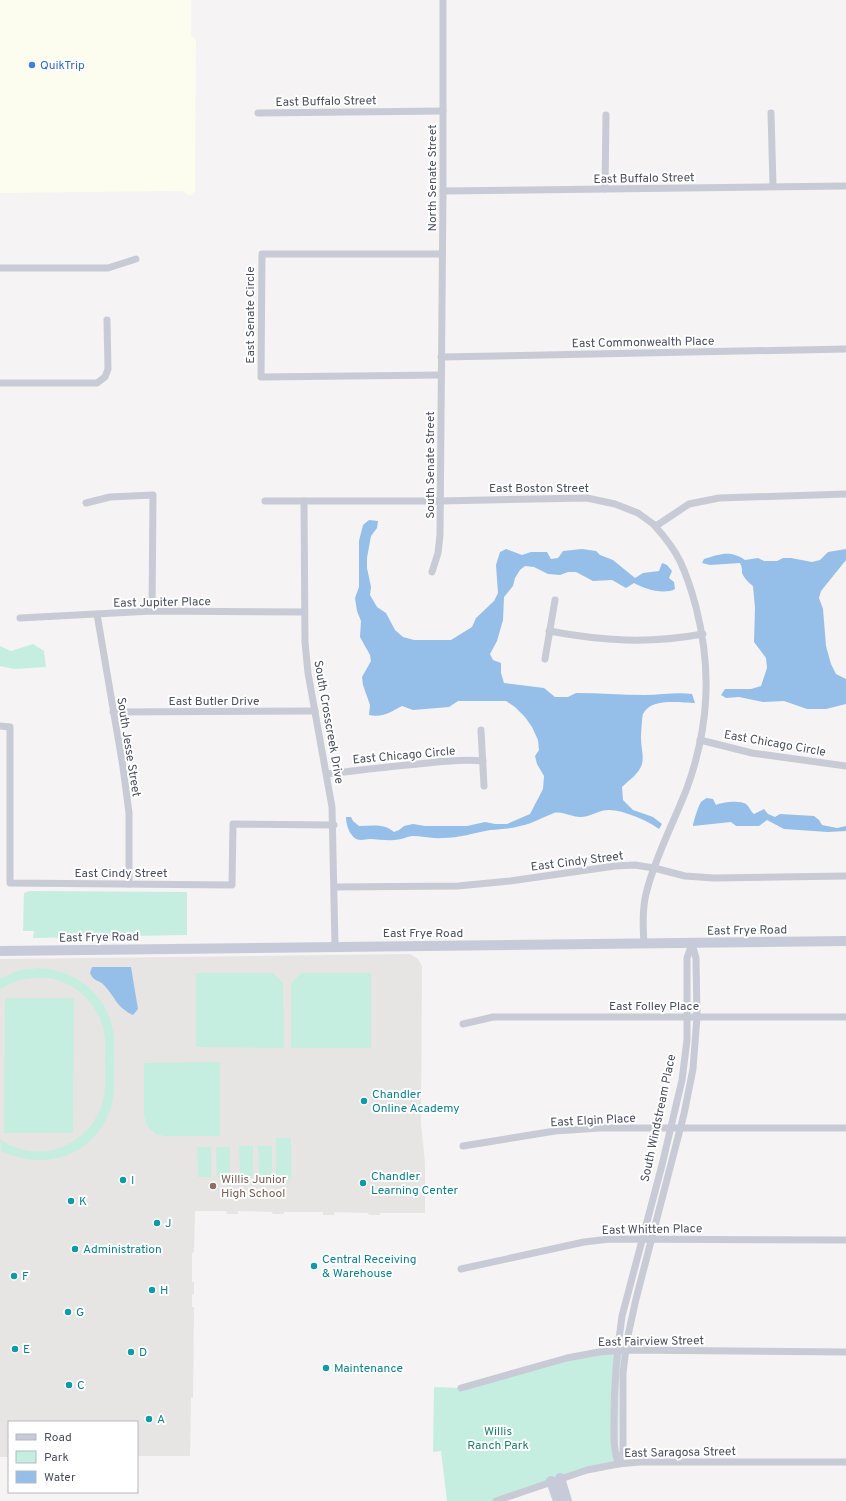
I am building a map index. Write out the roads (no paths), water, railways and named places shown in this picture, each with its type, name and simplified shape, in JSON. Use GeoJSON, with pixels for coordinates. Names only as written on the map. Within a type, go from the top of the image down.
{"type":"FeatureCollection","features":[{"type":"Feature","properties":{"kind":"street","name":"North Senate Street"},"geometry":{"type":"LineString","coordinates":[[441,357],[443,0]]}},
{"type":"Feature","properties":{"kind":"street","name":"East Buffalo Street"},"geometry":{"type":"LineString","coordinates":[[258,113],[443,111]]}},
{"type":"Feature","properties":{"kind":"street"},"geometry":{"type":"LineString","coordinates":[[771,114],[773,186]]}},
{"type":"Feature","properties":{"kind":"street"},"geometry":{"type":"LineString","coordinates":[[605,189],[606,115]]}},
{"type":"Feature","properties":{"kind":"street","name":"East Buffalo Street"},"geometry":{"type":"LineString","coordinates":[[443,191],[846,186]]}},
{"type":"Feature","properties":{"kind":"street","name":"East Senate Circle"},"geometry":{"type":"LineString","coordinates":[[441,375],[261,377],[261,348],[262,254],[442,254]]}},
{"type":"Feature","properties":{"kind":"street"},"geometry":{"type":"LineString","coordinates":[[0,268],[108,268],[136,259]]}},
{"type":"Feature","properties":{"kind":"street"},"geometry":{"type":"LineString","coordinates":[[0,383],[97,383],[105,377],[108,369],[107,320]]}},
{"type":"Feature","properties":{"kind":"street","name":"East Commonwealth Place"},"geometry":{"type":"LineString","coordinates":[[441,357],[846,349]]}},
{"type":"Feature","properties":{"kind":"street","name":"South Senate Street"},"geometry":{"type":"LineString","coordinates":[[432,572],[438,554],[440,535],[441,357]]}},
{"type":"Feature","properties":{"kind":"street"},"geometry":{"type":"LineString","coordinates":[[644,944],[646,891],[687,789],[697,759],[707,689],[703,634],[690,588],[680,562],[669,542],[654,525],[656,526],[689,504],[719,498],[846,494]]}},
{"type":"Feature","properties":{"kind":"street"},"geometry":{"type":"LineString","coordinates":[[86,503],[110,497],[153,496],[152,611]]}},
{"type":"Feature","properties":{"kind":"street","name":"East Boston Street"},"geometry":{"type":"LineString","coordinates":[[265,501],[440,501],[587,498],[615,504],[638,513],[654,525]]}},
{"type":"Feature","properties":{"kind":"street","name":"South Crosscreek Drive"},"geometry":{"type":"LineString","coordinates":[[304,501],[304,612],[308,673],[327,774],[334,825],[335,946]]}},
{"type":"Feature","properties":{"kind":"street"},"geometry":{"type":"LineString","coordinates":[[545,659],[555,600]]}},
{"type":"Feature","properties":{"kind":"street","name":"East Jupiter Place"},"geometry":{"type":"LineString","coordinates":[[20,618],[152,611],[304,612]]}},
{"type":"Feature","properties":{"kind":"street","name":"South Jesse Street"},"geometry":{"type":"LineString","coordinates":[[96,614],[112,712],[123,767],[128,813],[129,884]]}},
{"type":"Feature","properties":{"kind":"street"},"geometry":{"type":"LineString","coordinates":[[549,631],[606,639],[641,641],[676,639],[703,634]]}},
{"type":"Feature","properties":{"kind":"street","name":"East Butler Drive"},"geometry":{"type":"LineString","coordinates":[[112,712],[315,711]]}},
{"type":"Feature","properties":{"kind":"street","name":"East Cindy Street"},"geometry":{"type":"LineString","coordinates":[[0,726],[10,726],[10,883],[232,885],[233,824],[334,825]]}},
{"type":"Feature","properties":{"kind":"street"},"geometry":{"type":"LineString","coordinates":[[481,730],[484,786]]}},
{"type":"Feature","properties":{"kind":"street","name":"East Chicago Circle"},"geometry":{"type":"LineString","coordinates":[[700,740],[752,753],[846,766]]}},
{"type":"Feature","properties":{"kind":"street","name":"East Chicago Circle"},"geometry":{"type":"LineString","coordinates":[[327,774],[416,764],[472,760],[483,761]]}},
{"type":"Feature","properties":{"kind":"street","name":"East Cindy Street"},"geometry":{"type":"LineString","coordinates":[[335,887],[458,886],[510,881],[615,866],[635,865],[685,876],[714,878],[846,876]]}},
{"type":"Feature","properties":{"kind":"street","name":"East Frye Road"},"geometry":{"type":"LineString","coordinates":[[0,951],[846,941]]}},
{"type":"Feature","properties":{"kind":"street","name":"South Windstream Place"},"geometry":{"type":"LineString","coordinates":[[618,1464],[614,1451],[614,1409],[617,1350],[622,1316],[643,1239],[682,1080],[686,1057],[687,958],[692,944]]}},
{"type":"Feature","properties":{"kind":"street","name":"South Windstream Place"},"geometry":{"type":"LineString","coordinates":[[618,1464],[623,1452],[624,1373],[626,1350],[635,1305],[680,1128],[693,1069],[697,1017],[696,958],[692,944]]}},
{"type":"Feature","properties":{"kind":"street","name":"East Folley Place"},"geometry":{"type":"LineString","coordinates":[[463,1024],[492,1017],[846,1017]]}},
{"type":"Feature","properties":{"kind":"street","name":"East Elgin Place"},"geometry":{"type":"LineString","coordinates":[[462,1146],[555,1131],[600,1128],[846,1128]]}},
{"type":"Feature","properties":{"kind":"street","name":"East Whitten Place"},"geometry":{"type":"LineString","coordinates":[[462,1269],[584,1242],[610,1239],[846,1240]]}},
{"type":"Feature","properties":{"kind":"street","name":"East Fairview Street"},"geometry":{"type":"LineString","coordinates":[[462,1388],[567,1358],[617,1350],[846,1352]]}},
{"type":"Feature","properties":{"kind":"street","name":"East Saragosa Street"},"geometry":{"type":"LineString","coordinates":[[496,1501],[587,1470],[618,1464],[640,1462],[846,1462]]}},
{"type":"Feature","properties":{"kind":"street"},"geometry":{"type":"LineString","coordinates":[[555,1480],[558,1501]]}},
{"type":"Feature","properties":{"kind":"street"},"geometry":{"type":"LineString","coordinates":[[555,1480],[567,1501]]}},
{"type":"Feature","properties":{"kind":"water"},"geometry":{"type":"Polygon","coordinates":[[[369,520],[378,521],[377,528],[371,536],[367,558],[367,568],[371,587],[370,595],[377,607],[386,613],[395,630],[403,637],[414,640],[451,640],[472,627],[476,618],[494,601],[498,593],[496,565],[500,552],[506,549],[522,555],[531,552],[547,552],[551,559],[558,558],[563,551],[582,549],[596,551],[600,555],[613,560],[635,578],[643,573],[659,571],[662,563],[667,565],[672,571],[669,578],[674,582],[675,589],[670,591],[648,589],[634,583],[626,588],[612,580],[593,581],[576,572],[568,572],[560,575],[548,574],[534,567],[525,566],[520,570],[515,578],[513,586],[504,597],[503,620],[497,641],[490,654],[493,660],[501,663],[501,673],[504,683],[544,688],[555,697],[568,697],[576,693],[645,695],[681,693],[692,694],[695,703],[659,703],[647,709],[643,714],[641,739],[643,761],[641,768],[622,787],[623,800],[633,810],[653,817],[662,824],[659,829],[636,816],[615,810],[609,810],[580,817],[554,813],[529,824],[448,838],[412,836],[396,840],[361,840],[354,838],[348,828],[346,817],[351,817],[359,826],[382,826],[394,832],[404,826],[413,824],[425,826],[467,826],[485,822],[507,824],[530,814],[543,789],[544,776],[537,764],[535,756],[539,750],[538,740],[532,727],[515,707],[506,701],[458,701],[449,707],[413,710],[402,706],[382,715],[369,715],[370,705],[363,685],[362,677],[371,661],[370,655],[360,637],[361,621],[357,611],[355,598],[359,587],[359,541],[363,525],[369,520]]]}},
{"type":"Feature","properties":{"kind":"water"},"geometry":{"type":"Polygon","coordinates":[[[846,549],[846,560],[821,591],[819,598],[823,609],[826,646],[831,664],[836,674],[846,679],[846,704],[826,709],[807,709],[784,701],[763,702],[739,697],[726,698],[721,695],[725,689],[751,689],[761,686],[767,668],[766,658],[754,642],[755,608],[753,586],[743,575],[740,563],[710,565],[702,563],[704,559],[720,554],[730,554],[745,560],[758,558],[764,561],[777,561],[783,558],[791,558],[812,562],[820,560],[828,552],[846,549]]]}},
{"type":"Feature","properties":{"kind":"water"},"geometry":{"type":"Polygon","coordinates":[[[707,798],[713,799],[716,805],[731,802],[743,803],[747,805],[754,814],[764,809],[768,814],[775,817],[780,814],[814,816],[822,825],[837,828],[846,826],[846,831],[828,832],[784,829],[767,820],[759,826],[736,826],[731,822],[693,826],[700,803],[707,798]]]}},
{"type":"Feature","properties":{"kind":"water"},"geometry":{"type":"Polygon","coordinates":[[[92,967],[131,967],[138,1009],[133,1015],[123,1009],[102,983],[93,978],[90,973],[92,967]]]}},
{"type":"Feature","properties":{"kind":"place","name":"QuikTrip"},"geometry":{"type":"Point","coordinates":[32,65]}},
{"type":"Feature","properties":{"kind":"place","name":"Chandler Online Academy"},"geometry":{"type":"Point","coordinates":[364,1101]}},
{"type":"Feature","properties":{"kind":"place","name":"I"},"geometry":{"type":"Point","coordinates":[123,1180]}},
{"type":"Feature","properties":{"kind":"place","name":"Chandler Learning Center"},"geometry":{"type":"Point","coordinates":[363,1183]}},
{"type":"Feature","properties":{"kind":"place","name":"Willis Junior High School"},"geometry":{"type":"Point","coordinates":[213,1186]}},
{"type":"Feature","properties":{"kind":"place","name":"K"},"geometry":{"type":"Point","coordinates":[71,1201]}},
{"type":"Feature","properties":{"kind":"place","name":"J"},"geometry":{"type":"Point","coordinates":[157,1223]}},
{"type":"Feature","properties":{"kind":"place","name":"Administration"},"geometry":{"type":"Point","coordinates":[75,1249]}},
{"type":"Feature","properties":{"kind":"place","name":"Central Receiving & Warehouse"},"geometry":{"type":"Point","coordinates":[314,1266]}},
{"type":"Feature","properties":{"kind":"place","name":"F"},"geometry":{"type":"Point","coordinates":[14,1276]}},
{"type":"Feature","properties":{"kind":"place","name":"H"},"geometry":{"type":"Point","coordinates":[152,1290]}},
{"type":"Feature","properties":{"kind":"place","name":"G"},"geometry":{"type":"Point","coordinates":[68,1312]}},
{"type":"Feature","properties":{"kind":"place","name":"E"},"geometry":{"type":"Point","coordinates":[15,1349]}},
{"type":"Feature","properties":{"kind":"place","name":"D"},"geometry":{"type":"Point","coordinates":[131,1352]}},
{"type":"Feature","properties":{"kind":"place","name":"Maintenance"},"geometry":{"type":"Point","coordinates":[326,1368]}},
{"type":"Feature","properties":{"kind":"place","name":"C"},"geometry":{"type":"Point","coordinates":[69,1385]}},
{"type":"Feature","properties":{"kind":"place","name":"A"},"geometry":{"type":"Point","coordinates":[149,1419]}},
{"type":"Feature","properties":{"kind":"park label","name":"Willis Ranch Park"},"geometry":{"type":"Point","coordinates":[498,1438]}}]}
